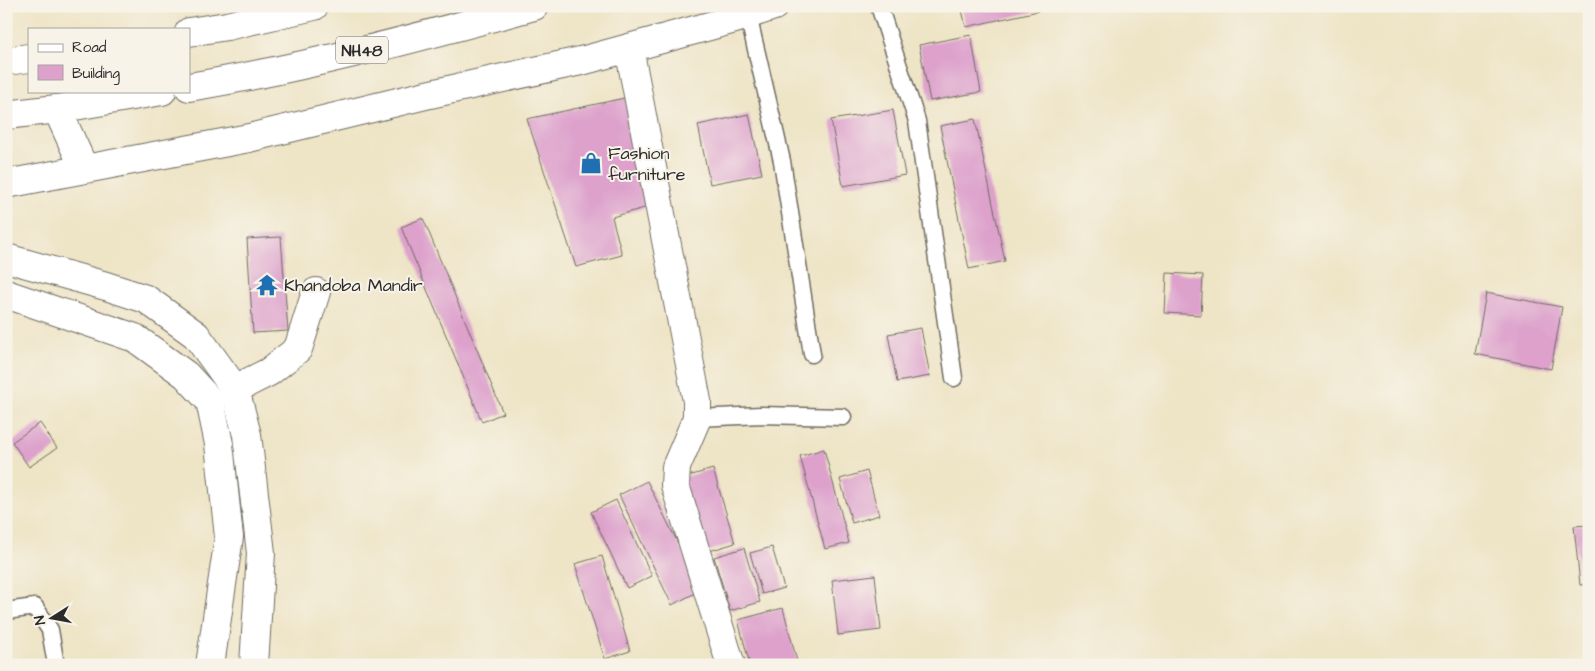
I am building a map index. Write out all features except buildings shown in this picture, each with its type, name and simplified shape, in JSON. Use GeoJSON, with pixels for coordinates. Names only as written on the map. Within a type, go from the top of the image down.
{"type":"FeatureCollection","features":[{"type":"Feature","properties":{"kind":"main road"},"geometry":{"type":"LineString","coordinates":[[190,32],[227,26],[314,6]]}},
{"type":"Feature","properties":{"kind":"main road","name":"NH48"},"geometry":{"type":"LineString","coordinates":[[190,87],[237,79],[413,38],[534,6]]}},
{"type":"Feature","properties":{"kind":"main road"},"geometry":{"type":"LineString","coordinates":[[6,184],[249,138],[426,95],[584,60],[774,6]]}},
{"type":"Feature","properties":{"kind":"main road"},"geometry":{"type":"LineString","coordinates":[[629,48],[697,401],[697,418],[676,467],[675,485],[731,665]]}},
{"type":"Feature","properties":{"kind":"main road"},"geometry":{"type":"LineString","coordinates":[[6,61],[28,58]]}},
{"type":"Feature","properties":{"kind":"main road"},"geometry":{"type":"LineString","coordinates":[[6,115],[57,109],[156,92]]}},
{"type":"Feature","properties":{"kind":"main road"},"geometry":{"type":"LineString","coordinates":[[57,109],[84,168]]}},
{"type":"Feature","properties":{"kind":"main road"},"geometry":{"type":"LineString","coordinates":[[6,258],[146,299],[196,335],[235,388],[247,435],[262,554],[254,665]]}},
{"type":"Feature","properties":{"kind":"main road"},"geometry":{"type":"LineString","coordinates":[[235,388],[269,372],[298,349],[316,292]]}},
{"type":"Feature","properties":{"kind":"main road"},"geometry":{"type":"LineString","coordinates":[[6,294],[135,338],[186,375],[210,401],[219,444],[229,537],[210,665]]}},
{"type":"Feature","properties":{"kind":"lane"},"geometry":{"type":"LineString","coordinates":[[879,6],[917,121],[954,378]]}},
{"type":"Feature","properties":{"kind":"lane"},"geometry":{"type":"LineString","coordinates":[[748,14],[782,161],[812,354]]}},
{"type":"Feature","properties":{"kind":"lane"},"geometry":{"type":"LineString","coordinates":[[697,418],[761,415],[843,416]]}},
{"type":"Feature","properties":{"kind":"lane"},"geometry":{"type":"LineString","coordinates":[[6,611],[35,607],[50,630],[56,665]]}},
{"type":"Feature","properties":{"kind":"place","name":"Fashion furniture"},"geometry":{"type":"Point","coordinates":[591,163]}},
{"type":"Feature","properties":{"kind":"place","name":"Khandoba Mandir"},"geometry":{"type":"Point","coordinates":[267,285]}}]}
